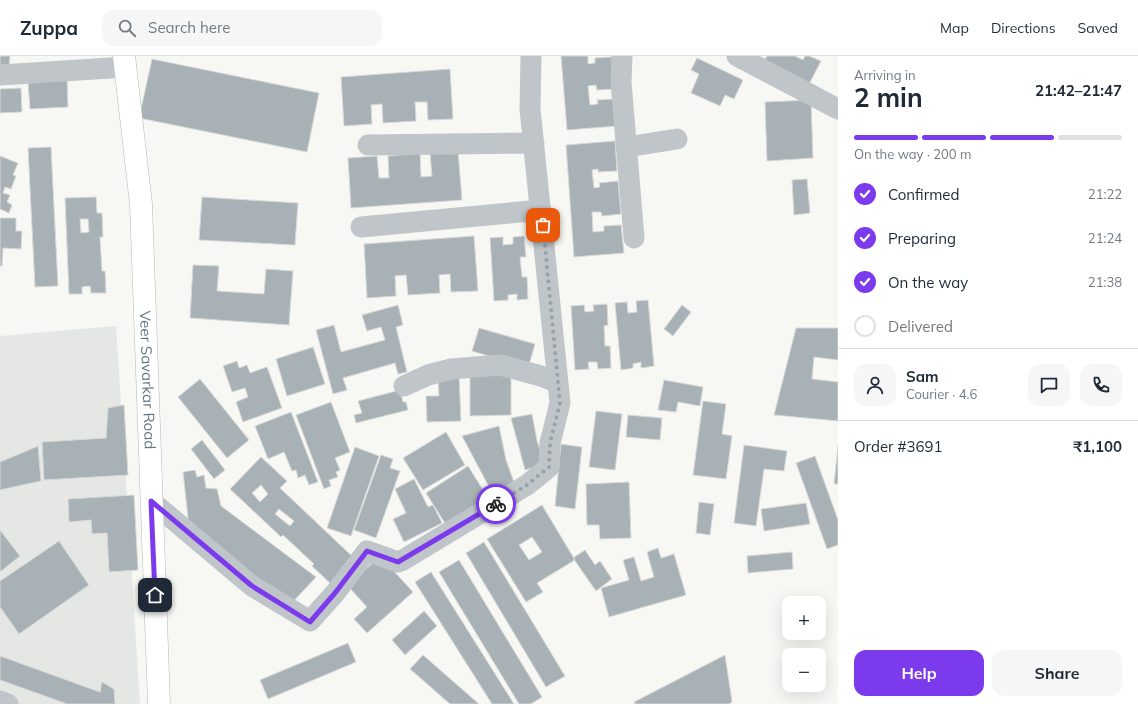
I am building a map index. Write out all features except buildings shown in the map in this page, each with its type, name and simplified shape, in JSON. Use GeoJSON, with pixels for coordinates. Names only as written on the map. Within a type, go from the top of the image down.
{"type":"FeatureCollection","features":[{"type":"Feature","properties":{"kind":"main road","name":"Veer Savarkar Road"},"geometry":{"type":"LineString","coordinates":[[125,62],[141,204],[159,704]]}},
{"type":"Feature","properties":{"kind":"street"},"geometry":{"type":"LineString","coordinates":[[151,501],[252,586],[310,622],[335,593],[367,551],[398,562],[403,560],[527,485],[549,467],[550,443],[560,403],[530,109],[531,56]]}},
{"type":"Feature","properties":{"kind":"street"},"geometry":{"type":"LineString","coordinates":[[622,56],[626,147],[634,238]]}},
{"type":"Feature","properties":{"kind":"street"},"geometry":{"type":"LineString","coordinates":[[744,58],[838,108]]}},
{"type":"Feature","properties":{"kind":"street"},"geometry":{"type":"LineString","coordinates":[[0,75],[125,62]]}},
{"type":"Feature","properties":{"kind":"street"},"geometry":{"type":"LineString","coordinates":[[626,147],[677,139]]}},
{"type":"Feature","properties":{"kind":"street"},"geometry":{"type":"LineString","coordinates":[[368,145],[534,143]]}},
{"type":"Feature","properties":{"kind":"street"},"geometry":{"type":"LineString","coordinates":[[361,227],[541,210]]}},
{"type":"Feature","properties":{"kind":"street"},"geometry":{"type":"LineString","coordinates":[[404,386],[428,375],[451,369],[500,365],[541,376],[558,383]]}},
{"type":"Feature","properties":{"kind":"street"},"geometry":{"type":"LineString","coordinates":[[0,701],[8,704]]}},
{"type":"Feature","properties":{"kind":"shaded area"},"geometry":{"type":"Polygon","coordinates":[[[116,326],[140,704],[0,704],[0,336],[116,326]]]}},
{"type":"Feature","properties":{"kind":"way so far"},"geometry":{"type":"LineString","coordinates":[[496,504],[527,485],[549,467],[550,443],[560,403],[543,225]]}},
{"type":"Feature","properties":{"kind":"route"},"geometry":{"type":"LineString","coordinates":[[155,595],[151,501],[252,586],[310,622],[335,593],[367,551],[398,562],[496,504]]}}]}
